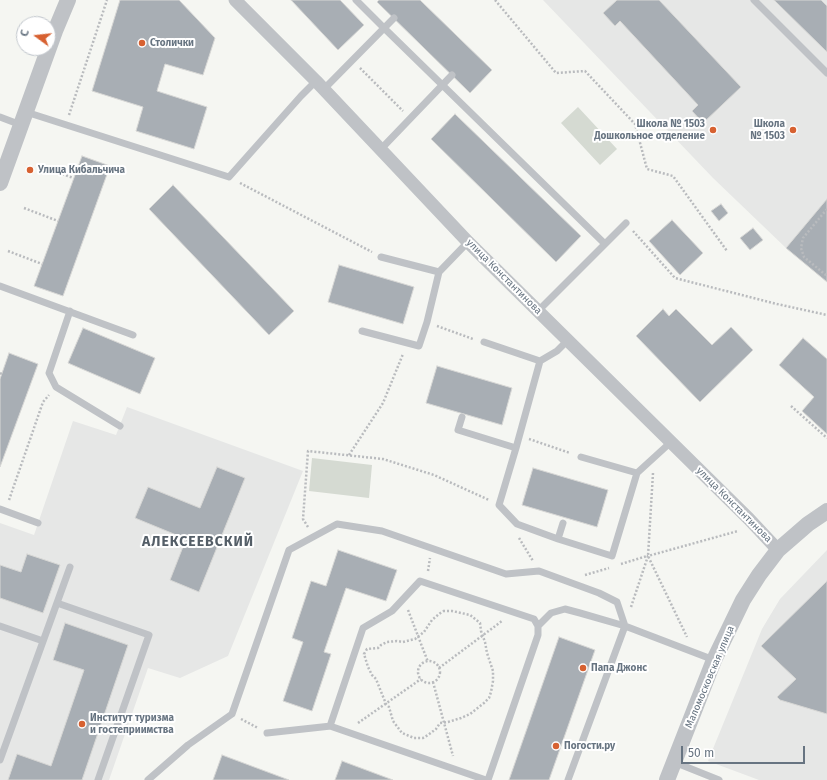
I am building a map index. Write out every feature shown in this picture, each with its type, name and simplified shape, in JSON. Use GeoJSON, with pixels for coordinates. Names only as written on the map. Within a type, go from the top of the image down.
{"type":"FeatureCollection","features":[{"type":"Feature","properties":{"kind":"street"},"geometry":{"type":"LineString","coordinates":[[0,183],[54,31],[68,0]]}},
{"type":"Feature","properties":{"kind":"street","name":"улица Константинова"},"geometry":{"type":"LineString","coordinates":[[236,0],[320,85],[468,242],[749,519],[778,550]]}},
{"type":"Feature","properties":{"kind":"street","name":"Маломосковская улица"},"geometry":{"type":"LineString","coordinates":[[667,780],[714,660],[743,600],[759,575],[778,550],[808,524],[827,511]]}},
{"type":"Feature","properties":{"kind":"lane"},"geometry":{"type":"LineString","coordinates":[[356,0],[605,244]]}},
{"type":"Feature","properties":{"kind":"lane"},"geometry":{"type":"LineString","coordinates":[[754,0],[827,73]]}},
{"type":"Feature","properties":{"kind":"lane"},"geometry":{"type":"LineString","coordinates":[[0,117],[24,118],[229,177],[301,96],[320,85],[352,60],[394,18]]}},
{"type":"Feature","properties":{"kind":"lane"},"geometry":{"type":"LineString","coordinates":[[380,149],[452,75]]}},
{"type":"Feature","properties":{"kind":"lane"},"geometry":{"type":"LineString","coordinates":[[538,311],[626,223]]}},
{"type":"Feature","properties":{"kind":"lane"},"geometry":{"type":"LineString","coordinates":[[362,331],[419,346],[427,322],[439,272],[468,242]]}},
{"type":"Feature","properties":{"kind":"lane"},"geometry":{"type":"LineString","coordinates":[[382,257],[439,272]]}},
{"type":"Feature","properties":{"kind":"lane"},"geometry":{"type":"LineString","coordinates":[[0,286],[133,335]]}},
{"type":"Feature","properties":{"kind":"lane"},"geometry":{"type":"LineString","coordinates":[[70,311],[48,373],[56,387],[120,426]]}},
{"type":"Feature","properties":{"kind":"lane"},"geometry":{"type":"LineString","coordinates":[[568,340],[557,351],[540,361],[520,436],[499,505],[517,524],[612,556],[637,473],[671,442]]}},
{"type":"Feature","properties":{"kind":"lane"},"geometry":{"type":"LineString","coordinates":[[484,342],[540,361]]}},
{"type":"Feature","properties":{"kind":"lane"},"geometry":{"type":"LineString","coordinates":[[462,417],[458,430],[516,448]]}},
{"type":"Feature","properties":{"kind":"lane"},"geometry":{"type":"LineString","coordinates":[[581,456],[637,473]]}},
{"type":"Feature","properties":{"kind":"lane"},"geometry":{"type":"LineString","coordinates":[[2,510],[38,522]]}},
{"type":"Feature","properties":{"kind":"lane"},"geometry":{"type":"LineString","coordinates":[[558,539],[563,523]]}},
{"type":"Feature","properties":{"kind":"lane"},"geometry":{"type":"LineString","coordinates":[[148,780],[188,746],[232,714],[289,550],[337,524],[382,531],[506,574],[539,571],[599,593],[617,602],[625,626],[568,780]]}},
{"type":"Feature","properties":{"kind":"lane"},"geometry":{"type":"LineString","coordinates":[[0,760],[70,567]]}},
{"type":"Feature","properties":{"kind":"lane"},"geometry":{"type":"LineString","coordinates":[[267,733],[331,726],[487,780],[538,635],[538,626],[534,619],[420,581],[392,611],[363,628],[331,726]]}},
{"type":"Feature","properties":{"kind":"lane"},"geometry":{"type":"LineString","coordinates":[[57,603],[149,635],[98,780]]}},
{"type":"Feature","properties":{"kind":"lane"},"geometry":{"type":"LineString","coordinates":[[538,626],[551,613],[565,609],[625,626],[714,660]]}},
{"type":"Feature","properties":{"kind":"lane"},"geometry":{"type":"LineString","coordinates":[[0,626],[43,641]]}},
{"type":"Feature","properties":{"kind":"lane"},"geometry":{"type":"LineString","coordinates":[[674,762],[719,780]]}},
{"type":"Feature","properties":{"kind":"path"},"geometry":{"type":"LineString","coordinates":[[64,115],[68,117],[107,0]]}},
{"type":"Feature","properties":{"kind":"path"},"geometry":{"type":"LineString","coordinates":[[495,0],[556,73],[585,71],[635,124],[647,169],[673,176],[727,251]]}},
{"type":"Feature","properties":{"kind":"path"},"geometry":{"type":"LineString","coordinates":[[352,60],[410,118]]}},
{"type":"Feature","properties":{"kind":"path"},"geometry":{"type":"LineString","coordinates":[[40,165],[73,178]]}},
{"type":"Feature","properties":{"kind":"path"},"geometry":{"type":"LineString","coordinates":[[229,177],[382,257]]}},
{"type":"Feature","properties":{"kind":"path"},"geometry":{"type":"LineString","coordinates":[[24,208],[58,221]]}},
{"type":"Feature","properties":{"kind":"path"},"geometry":{"type":"LineString","coordinates":[[827,209],[803,238],[800,248],[804,257],[827,276]]}},
{"type":"Feature","properties":{"kind":"path"},"geometry":{"type":"LineString","coordinates":[[626,223],[674,278],[827,315]]}},
{"type":"Feature","properties":{"kind":"path"},"geometry":{"type":"LineString","coordinates":[[8,251],[42,264]]}},
{"type":"Feature","properties":{"kind":"path"},"geometry":{"type":"LineString","coordinates":[[427,322],[484,342]]}},
{"type":"Feature","properties":{"kind":"path"},"geometry":{"type":"LineString","coordinates":[[349,455],[384,404],[408,343]]}},
{"type":"Feature","properties":{"kind":"path"},"geometry":{"type":"LineString","coordinates":[[2,510],[43,402],[56,387]]}},
{"type":"Feature","properties":{"kind":"path"},"geometry":{"type":"LineString","coordinates":[[791,406],[827,438]]}},
{"type":"Feature","properties":{"kind":"path"},"geometry":{"type":"LineString","coordinates":[[520,436],[581,456]]}},
{"type":"Feature","properties":{"kind":"path"},"geometry":{"type":"LineString","coordinates":[[303,519],[308,451],[383,458],[434,475],[499,505]]}},
{"type":"Feature","properties":{"kind":"path"},"geometry":{"type":"LineString","coordinates":[[625,626],[648,556],[654,457]]}},
{"type":"Feature","properties":{"kind":"path"},"geometry":{"type":"LineString","coordinates":[[618,565],[738,531]]}},
{"type":"Feature","properties":{"kind":"path"},"geometry":{"type":"LineString","coordinates":[[515,532],[539,571]]}},
{"type":"Feature","properties":{"kind":"path"},"geometry":{"type":"LineString","coordinates":[[426,583],[431,548]]}},
{"type":"Feature","properties":{"kind":"path"},"geometry":{"type":"LineString","coordinates":[[648,556],[694,652]]}},
{"type":"Feature","properties":{"kind":"path"},"geometry":{"type":"LineString","coordinates":[[565,581],[610,567]]}},
{"type":"Feature","properties":{"kind":"path"},"geometry":{"type":"LineString","coordinates":[[404,598],[428,662]]}},
{"type":"Feature","properties":{"kind":"path"},"geometry":{"type":"LineString","coordinates":[[439,668],[503,620],[508,610]]}},
{"type":"Feature","properties":{"kind":"path"},"geometry":{"type":"LineString","coordinates":[[443,611],[452,611],[470,615],[480,623],[483,636],[493,671],[493,681],[489,698],[484,704],[470,714],[461,718],[440,723],[436,729],[423,738],[414,738],[402,733],[393,721],[389,707],[386,704],[376,679],[368,667],[364,654],[367,649],[378,648],[387,642],[403,642],[415,639],[424,632],[432,620],[443,611]]}},
{"type":"Feature","properties":{"kind":"path"},"geometry":{"type":"LineString","coordinates":[[428,662],[435,663],[439,668],[440,675],[433,682],[426,683],[419,676],[419,668],[421,665],[428,662]]}},
{"type":"Feature","properties":{"kind":"path"},"geometry":{"type":"LineString","coordinates":[[346,732],[421,679]]}},
{"type":"Feature","properties":{"kind":"path"},"geometry":{"type":"LineString","coordinates":[[433,682],[457,770]]}},
{"type":"Feature","properties":{"kind":"path"},"geometry":{"type":"LineString","coordinates":[[232,714],[267,733]]}},
{"type":"Feature","properties":{"kind":"shaded area","name":"Школа № 1503 Дошкольное отделение"},"geometry":{"type":"Polygon","coordinates":[[[543,0],[827,0],[827,199],[786,248],[713,178],[543,0]]]}},
{"type":"Feature","properties":{"kind":"shaded area"},"geometry":{"type":"Polygon","coordinates":[[[578,107],[617,149],[600,165],[561,123],[578,107]]]}},
{"type":"Feature","properties":{"kind":"shaded area"},"geometry":{"type":"Polygon","coordinates":[[[127,407],[303,471],[228,656],[180,678],[148,668],[109,780],[0,780],[0,523],[34,535],[73,421],[116,435],[127,407]]]}},
{"type":"Feature","properties":{"kind":"shaded area"},"geometry":{"type":"Polygon","coordinates":[[[312,458],[372,465],[369,498],[309,491],[312,458]]]}},
{"type":"Feature","properties":{"kind":"shaded area"},"geometry":{"type":"Polygon","coordinates":[[[827,550],[827,780],[759,780],[708,761],[762,629],[780,599],[827,550]]]}},
{"type":"Feature","properties":{"kind":"building"},"geometry":{"type":"Polygon","coordinates":[[[120,0],[179,0],[215,38],[203,75],[165,64],[157,91],[207,107],[194,149],[136,131],[143,107],[92,91],[120,0]]]}},
{"type":"Feature","properties":{"kind":"building"},"geometry":{"type":"Polygon","coordinates":[[[291,0],[340,0],[364,25],[338,50],[291,0]]]}},
{"type":"Feature","properties":{"kind":"building"},"geometry":{"type":"Polygon","coordinates":[[[379,0],[420,0],[492,70],[470,93],[377,2],[379,0]]]}},
{"type":"Feature","properties":{"kind":"building"},"geometry":{"type":"Polygon","coordinates":[[[617,0],[659,0],[741,87],[703,123],[692,111],[698,105],[620,21],[615,26],[603,13],[617,0]]]}},
{"type":"Feature","properties":{"kind":"building"},"geometry":{"type":"Polygon","coordinates":[[[774,0],[821,0],[827,6],[827,52],[774,0]]]}},
{"type":"Feature","properties":{"kind":"building"},"geometry":{"type":"Polygon","coordinates":[[[455,114],[581,236],[556,262],[431,139],[455,114]]]}},
{"type":"Feature","properties":{"kind":"building"},"geometry":{"type":"Polygon","coordinates":[[[82,156],[110,166],[63,296],[34,286],[82,156]]]}},
{"type":"Feature","properties":{"kind":"building"},"geometry":{"type":"Polygon","coordinates":[[[173,185],[294,311],[269,335],[149,209],[173,185]]]}},
{"type":"Feature","properties":{"kind":"building"},"geometry":{"type":"Polygon","coordinates":[[[827,199],[827,282],[786,248],[827,199]]]}},
{"type":"Feature","properties":{"kind":"building"},"geometry":{"type":"Polygon","coordinates":[[[721,204],[728,213],[719,221],[711,211],[721,204]]]}},
{"type":"Feature","properties":{"kind":"building"},"geometry":{"type":"Polygon","coordinates":[[[672,220],[703,253],[680,275],[649,241],[672,220]]]}},
{"type":"Feature","properties":{"kind":"building"},"geometry":{"type":"Polygon","coordinates":[[[753,228],[763,240],[750,250],[740,238],[753,228]]]}},
{"type":"Feature","properties":{"kind":"building"},"geometry":{"type":"Polygon","coordinates":[[[339,265],[414,287],[403,324],[328,302],[339,265]]]}},
{"type":"Feature","properties":{"kind":"building"},"geometry":{"type":"Polygon","coordinates":[[[663,309],[669,316],[676,309],[712,345],[731,327],[753,350],[700,402],[636,336],[663,309]]]}},
{"type":"Feature","properties":{"kind":"building"},"geometry":{"type":"Polygon","coordinates":[[[83,328],[155,358],[140,394],[68,363],[83,328]]]}},
{"type":"Feature","properties":{"kind":"building"},"geometry":{"type":"Polygon","coordinates":[[[803,338],[827,359],[827,434],[802,411],[814,397],[779,365],[803,338]]]}},
{"type":"Feature","properties":{"kind":"building"},"geometry":{"type":"Polygon","coordinates":[[[9,353],[38,364],[0,467],[0,379],[9,353]]]}},
{"type":"Feature","properties":{"kind":"building"},"geometry":{"type":"Polygon","coordinates":[[[437,366],[512,388],[502,425],[426,403],[437,366]]]}},
{"type":"Feature","properties":{"kind":"building"},"geometry":{"type":"Polygon","coordinates":[[[217,467],[245,478],[199,592],[170,580],[186,539],[135,518],[148,487],[200,508],[217,467]]]}},
{"type":"Feature","properties":{"kind":"building"},"geometry":{"type":"Polygon","coordinates":[[[533,468],[608,490],[597,527],[522,505],[533,468]]]}},
{"type":"Feature","properties":{"kind":"building"},"geometry":{"type":"Polygon","coordinates":[[[338,550],[397,570],[386,601],[346,588],[324,652],[331,654],[312,711],[283,701],[303,642],[292,638],[311,581],[326,586],[338,550]]]}},
{"type":"Feature","properties":{"kind":"building"},"geometry":{"type":"Polygon","coordinates":[[[27,554],[60,565],[43,613],[0,598],[0,565],[21,572],[27,554]]]}},
{"type":"Feature","properties":{"kind":"building"},"geometry":{"type":"Polygon","coordinates":[[[827,581],[827,714],[780,700],[777,697],[796,679],[761,646],[827,581]]]}},
{"type":"Feature","properties":{"kind":"building"},"geometry":{"type":"Polygon","coordinates":[[[65,623],[128,645],[82,780],[8,780],[17,754],[51,766],[84,670],[53,660],[65,623]]]}},
{"type":"Feature","properties":{"kind":"building"},"geometry":{"type":"Polygon","coordinates":[[[559,637],[595,650],[549,780],[509,780],[559,637]]]}},
{"type":"Feature","properties":{"kind":"building"},"geometry":{"type":"Polygon","coordinates":[[[222,755],[289,780],[213,780],[222,755]]]}},
{"type":"Feature","properties":{"kind":"building"},"geometry":{"type":"Polygon","coordinates":[[[342,761],[393,780],[335,780],[342,761]]]}},
{"type":"Feature","properties":{"kind":"place","name":"Столички"},"geometry":{"type":"Point","coordinates":[142,43]}},
{"type":"Feature","properties":{"kind":"place","name":"Школа № 1503 Дошкольное отделение"},"geometry":{"type":"Point","coordinates":[713,130]}},
{"type":"Feature","properties":{"kind":"place","name":"Школа № 1503"},"geometry":{"type":"Point","coordinates":[793,130]}},
{"type":"Feature","properties":{"kind":"place","name":"Улица Кибальчича"},"geometry":{"type":"Point","coordinates":[30,170]}},
{"type":"Feature","properties":{"kind":"place","name":"Папа Джонс"},"geometry":{"type":"Point","coordinates":[583,668]}},
{"type":"Feature","properties":{"kind":"place","name":"Институт туризма и гостеприимства"},"geometry":{"type":"Point","coordinates":[82,724]}},
{"type":"Feature","properties":{"kind":"place","name":"Погости.ру"},"geometry":{"type":"Point","coordinates":[556,746]}},
{"type":"Feature","properties":{"kind":"district","name":"АЛЕКСЕЕВСКИЙ"},"geometry":{"type":"Point","coordinates":[198,542]}}]}
